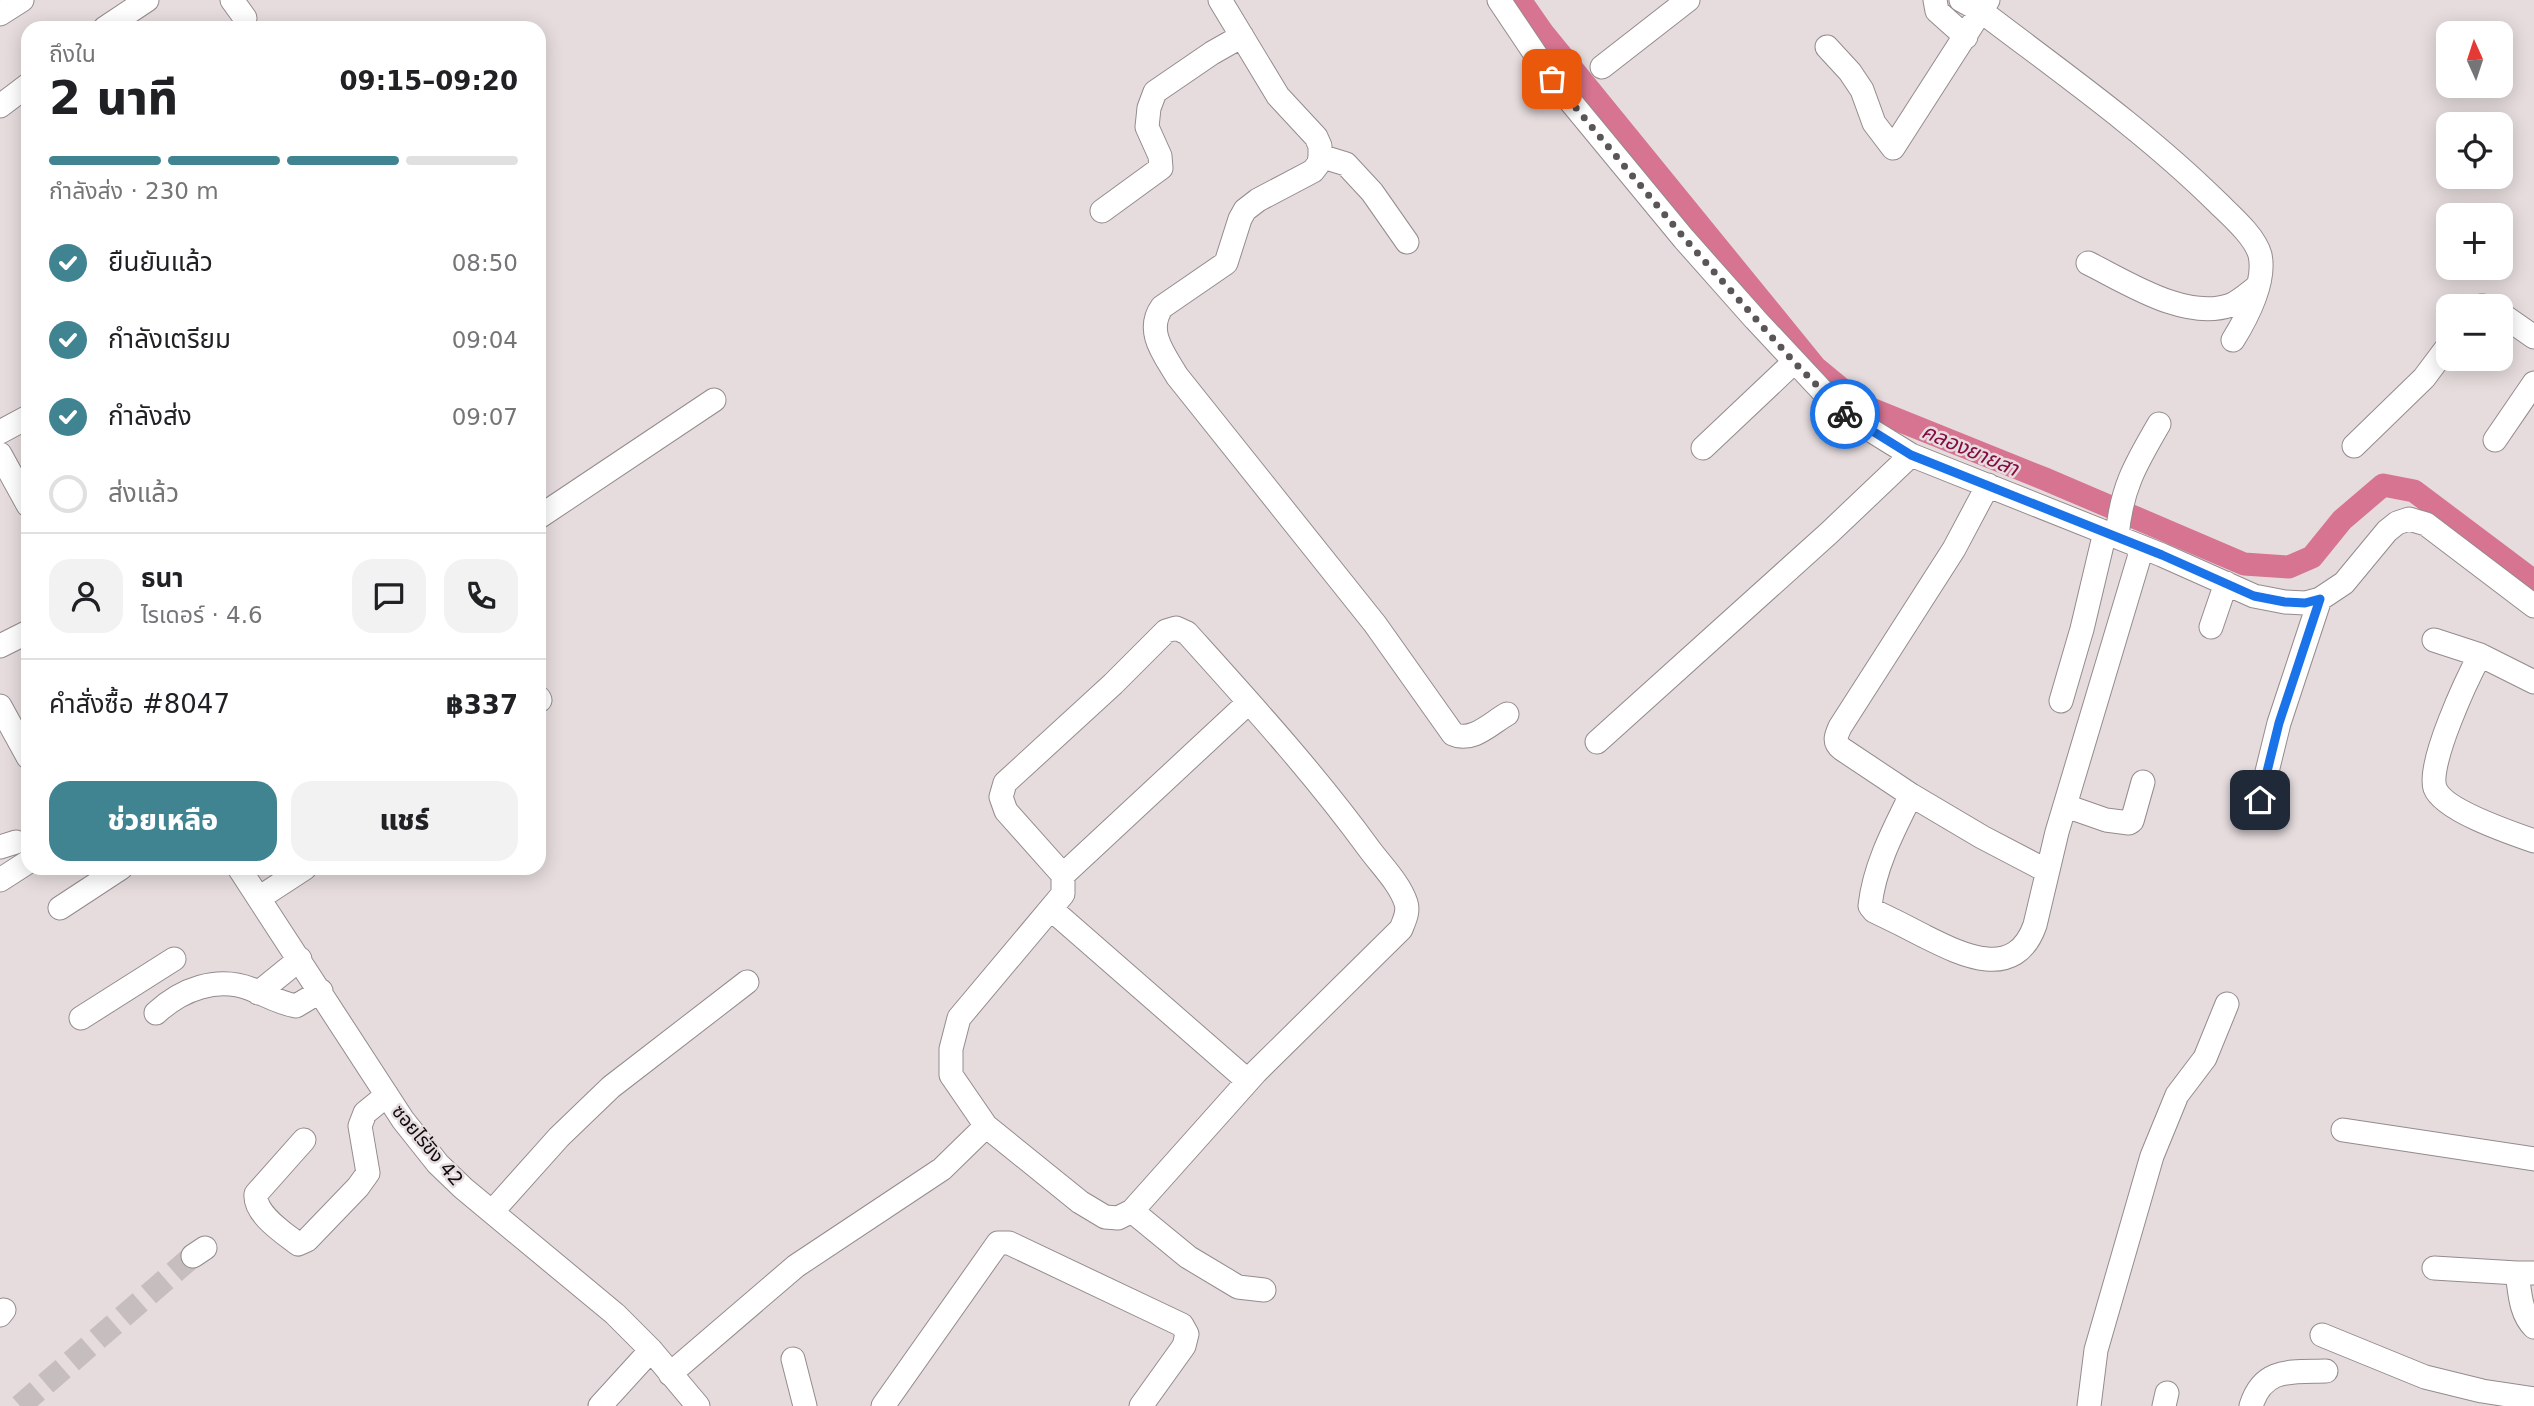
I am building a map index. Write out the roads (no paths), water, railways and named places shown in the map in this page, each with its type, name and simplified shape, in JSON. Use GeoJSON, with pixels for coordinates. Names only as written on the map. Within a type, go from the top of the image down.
{"type":"FeatureCollection","features":[{"type":"Feature","properties":{"kind":"street"},"geometry":{"type":"LineString","coordinates":[[0,14],[22,0]]}},
{"type":"Feature","properties":{"kind":"street"},"geometry":{"type":"LineString","coordinates":[[116,21],[147,0]]}},
{"type":"Feature","properties":{"kind":"street"},"geometry":{"type":"LineString","coordinates":[[1220,0],[1278,96],[1315,136],[1320,146],[1319,163],[1312,171],[1258,200],[1245,210],[1226,263],[1162,307],[1155,317],[1155,330],[1162,351],[1177,376],[1374,624],[1453,734],[1462,738],[1471,736],[1507,714]]}},
{"type":"Feature","properties":{"kind":"street"},"geometry":{"type":"LineString","coordinates":[[1499,0],[1561,89],[1685,239],[1794,362],[1843,413],[1911,455],[2113,529],[2142,548],[2254,596],[2305,603],[2320,599],[2344,583],[2387,531],[2397,523],[2409,519],[2426,524],[2534,606]]}},
{"type":"Feature","properties":{"kind":"street"},"geometry":{"type":"LineString","coordinates":[[1602,67],[1688,0]]}},
{"type":"Feature","properties":{"kind":"street"},"geometry":{"type":"LineString","coordinates":[[1935,0],[1937,11],[1966,37]]}},
{"type":"Feature","properties":{"kind":"street"},"geometry":{"type":"LineString","coordinates":[[1827,47],[1862,90],[1874,123],[1893,149],[1966,37],[1976,4],[2116,113],[2243,228],[2260,255],[2259,285],[2245,320],[2233,340]]}},
{"type":"Feature","properties":{"kind":"street"},"geometry":{"type":"LineString","coordinates":[[1102,211],[1161,168],[1160,156],[1147,127],[1149,108],[1155,92],[1242,36]]}},
{"type":"Feature","properties":{"kind":"street"},"geometry":{"type":"LineString","coordinates":[[0,106],[21,90]]}},
{"type":"Feature","properties":{"kind":"street"},"geometry":{"type":"LineString","coordinates":[[1320,156],[1346,164],[1372,192],[1407,242]]}},
{"type":"Feature","properties":{"kind":"street"},"geometry":{"type":"LineString","coordinates":[[2088,263],[2164,300],[2204,310],[2233,304],[2259,285]]}},
{"type":"Feature","properties":{"kind":"street"},"geometry":{"type":"LineString","coordinates":[[2513,322],[2534,337]]}},
{"type":"Feature","properties":{"kind":"street"},"geometry":{"type":"LineString","coordinates":[[1703,448],[1794,362]]}},
{"type":"Feature","properties":{"kind":"street"},"geometry":{"type":"LineString","coordinates":[[2354,446],[2424,379],[2436,362]]}},
{"type":"Feature","properties":{"kind":"street"},"geometry":{"type":"LineString","coordinates":[[2495,440],[2534,383]]}},
{"type":"Feature","properties":{"kind":"street"},"geometry":{"type":"LineString","coordinates":[[546,512],[714,400]]}},
{"type":"Feature","properties":{"kind":"street"},"geometry":{"type":"LineString","coordinates":[[0,432],[21,421]]}},
{"type":"Feature","properties":{"kind":"street"},"geometry":{"type":"LineString","coordinates":[[2061,701],[2126,486],[2137,459],[2159,424]]}},
{"type":"Feature","properties":{"kind":"street"},"geometry":{"type":"LineString","coordinates":[[0,454],[21,491]]}},
{"type":"Feature","properties":{"kind":"street"},"geometry":{"type":"LineString","coordinates":[[1597,742],[1829,533],[1911,455]]}},
{"type":"Feature","properties":{"kind":"street"},"geometry":{"type":"LineString","coordinates":[[1988,485],[1954,549],[1840,727],[1835,739],[1842,749],[1911,795],[1982,837],[2048,871]]}},
{"type":"Feature","properties":{"kind":"street"},"geometry":{"type":"LineString","coordinates":[[1911,795],[1880,868],[1870,906],[1874,911],[1963,955],[2000,959],[2016,953],[2031,937],[2066,806],[2142,548]]}},
{"type":"Feature","properties":{"kind":"street"},"geometry":{"type":"LineString","coordinates":[[2211,627],[2226,583]]}},
{"type":"Feature","properties":{"kind":"street"},"geometry":{"type":"LineString","coordinates":[[2260,800],[2279,723],[2320,599]]}},
{"type":"Feature","properties":{"kind":"street"},"geometry":{"type":"LineString","coordinates":[[1176,628],[1187,633],[1250,702],[1351,823],[1389,875],[1406,904],[1406,916],[1401,929],[1391,941],[1248,1081],[1132,1211],[1118,1218],[1105,1217],[1080,1202],[986,1126],[951,1074],[951,1049],[959,1018],[1063,894],[1063,875],[1006,811],[1001,797],[1006,783],[1166,632],[1176,628]]}},
{"type":"Feature","properties":{"kind":"street"},"geometry":{"type":"LineString","coordinates":[[0,646],[21,636]]}},
{"type":"Feature","properties":{"kind":"street"},"geometry":{"type":"LineString","coordinates":[[2434,640],[2480,655],[2534,682]]}},
{"type":"Feature","properties":{"kind":"street"},"geometry":{"type":"LineString","coordinates":[[2480,655],[2458,700],[2441,750],[2433,775],[2435,789],[2445,802],[2509,833],[2534,841]]}},
{"type":"Feature","properties":{"kind":"street"},"geometry":{"type":"LineString","coordinates":[[1063,875],[1250,702]]}},
{"type":"Feature","properties":{"kind":"street"},"geometry":{"type":"LineString","coordinates":[[0,706],[21,744]]}},
{"type":"Feature","properties":{"kind":"street"},"geometry":{"type":"LineString","coordinates":[[2066,806],[2106,820],[2129,823],[2132,821],[2143,782]]}},
{"type":"Feature","properties":{"kind":"street"},"geometry":{"type":"LineString","coordinates":[[0,880],[21,866]]}},
{"type":"Feature","properties":{"kind":"street"},"geometry":{"type":"LineString","coordinates":[[60,908],[110,875]]}},
{"type":"Feature","properties":{"kind":"street","name":"ซอยไร่ขิง 42"},"geometry":{"type":"LineString","coordinates":[[244,875],[403,1120],[438,1164],[615,1314],[651,1350],[698,1406]]}},
{"type":"Feature","properties":{"kind":"street"},"geometry":{"type":"LineString","coordinates":[[259,898],[294,875]]}},
{"type":"Feature","properties":{"kind":"street"},"geometry":{"type":"LineString","coordinates":[[1051,909],[1248,1081]]}},
{"type":"Feature","properties":{"kind":"street"},"geometry":{"type":"LineString","coordinates":[[81,1018],[174,959]]}},
{"type":"Feature","properties":{"kind":"street"},"geometry":{"type":"LineString","coordinates":[[258,993],[300,959]]}},
{"type":"Feature","properties":{"kind":"street"},"geometry":{"type":"LineString","coordinates":[[142,979],[161,1009],[189,990],[218,983],[248,988],[283,1004],[296,1006],[321,991]]}},
{"type":"Feature","properties":{"kind":"street"},"geometry":{"type":"LineString","coordinates":[[492,1212],[559,1137],[611,1087],[747,982]]}},
{"type":"Feature","properties":{"kind":"street"},"geometry":{"type":"LineString","coordinates":[[2089,1406],[2096,1349],[2152,1156],[2177,1095],[2205,1058],[2227,1004]]}},
{"type":"Feature","properties":{"kind":"street"},"geometry":{"type":"LineString","coordinates":[[304,1140],[256,1194],[255,1202],[260,1211],[298,1244],[307,1240],[368,1174],[360,1126],[365,1113],[387,1095]]}},
{"type":"Feature","properties":{"kind":"street"},"geometry":{"type":"LineString","coordinates":[[670,1374],[796,1266],[942,1169],[986,1126]]}},
{"type":"Feature","properties":{"kind":"street"},"geometry":{"type":"LineString","coordinates":[[2343,1130],[2534,1159]]}},
{"type":"Feature","properties":{"kind":"street"},"geometry":{"type":"LineString","coordinates":[[1132,1211],[1188,1257],[1238,1287],[1264,1290]]}},
{"type":"Feature","properties":{"kind":"street"},"geometry":{"type":"LineString","coordinates":[[883,1406],[998,1243],[1009,1243],[1182,1325],[1187,1334],[1184,1346],[1141,1406]]}},
{"type":"Feature","properties":{"kind":"street"},"geometry":{"type":"LineString","coordinates":[[2434,1268],[2526,1273],[2524,1312],[2526,1320],[2534,1327]]}},
{"type":"Feature","properties":{"kind":"street"},"geometry":{"type":"LineString","coordinates":[[2322,1335],[2425,1377],[2482,1391],[2534,1399]]}},
{"type":"Feature","properties":{"kind":"street"},"geometry":{"type":"LineString","coordinates":[[600,1406],[651,1350]]}},
{"type":"Feature","properties":{"kind":"street"},"geometry":{"type":"LineString","coordinates":[[793,1359],[805,1406]]}},
{"type":"Feature","properties":{"kind":"street"},"geometry":{"type":"LineString","coordinates":[[2251,1406],[2255,1391],[2267,1378],[2290,1373],[2326,1371]]}},
{"type":"Feature","properties":{"kind":"waterway","name":"คลองยายสา"},"geometry":{"type":"LineString","coordinates":[[1520,0],[1543,33],[1815,367],[1861,405],[2045,479],[2244,564],[2289,567],[2312,557],[2342,520],[2383,485],[2414,491],[2534,581]]}},
{"type":"Feature","properties":{"kind":"tunnel"},"geometry":{"type":"LineString","coordinates":[[20,1406],[193,1256]]}}]}
